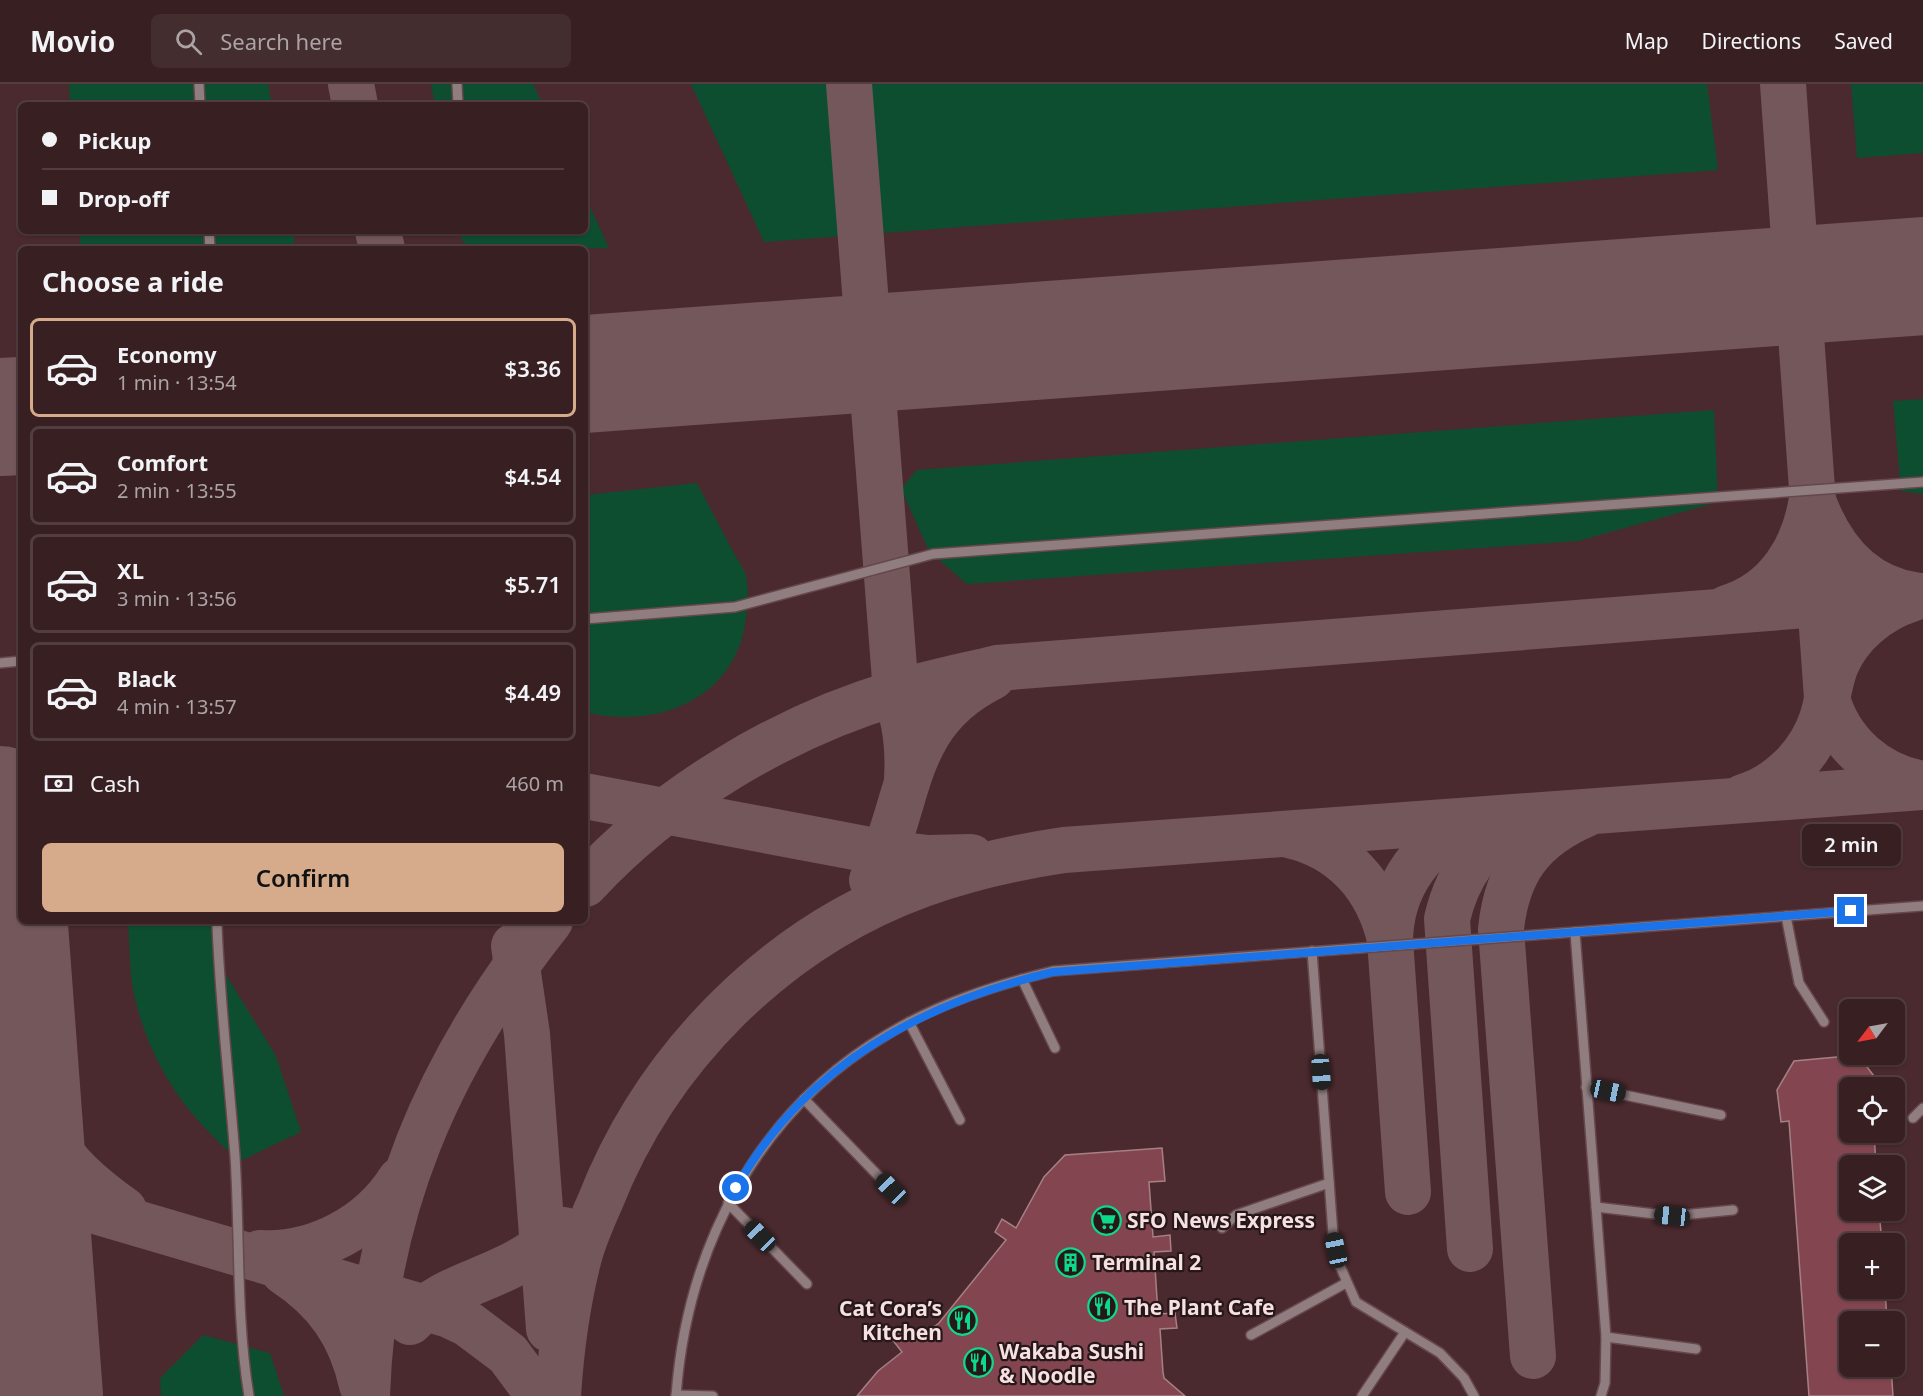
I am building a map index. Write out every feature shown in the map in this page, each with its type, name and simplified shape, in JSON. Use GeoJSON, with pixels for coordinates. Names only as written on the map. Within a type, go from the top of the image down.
{"type":"FeatureCollection","features":[{"type":"Feature","properties":{"kind":"lane"},"geometry":{"type":"LineString","coordinates":[[199,84],[200,102]]}},
{"type":"Feature","properties":{"kind":"lane"},"geometry":{"type":"LineString","coordinates":[[457,84],[458,102]]}},
{"type":"Feature","properties":{"kind":"lane"},"geometry":{"type":"LineString","coordinates":[[588,619],[735,607],[933,554],[1923,482]]}},
{"type":"Feature","properties":{"kind":"lane"},"geometry":{"type":"LineString","coordinates":[[0,663],[18,661]]}},
{"type":"Feature","properties":{"kind":"lane"},"geometry":{"type":"LineString","coordinates":[[713,1396],[676,1395],[680,1350],[695,1288],[728,1203],[754,1157],[804,1099],[862,1051],[909,1022],[967,996],[1053,972],[1923,906]]}},
{"type":"Feature","properties":{"kind":"lane"},"geometry":{"type":"LineString","coordinates":[[1786,916],[1799,983],[1824,1022]]}},
{"type":"Feature","properties":{"kind":"lane"},"geometry":{"type":"LineString","coordinates":[[218,924],[218,962],[235,1156],[241,1345],[249,1396]]}},
{"type":"Feature","properties":{"kind":"lane"},"geometry":{"type":"LineString","coordinates":[[1575,932],[1606,1337],[1605,1383],[1600,1396]]}},
{"type":"Feature","properties":{"kind":"lane"},"geometry":{"type":"LineString","coordinates":[[1312,951],[1333,1234],[1346,1283],[1356,1302],[1364,1309],[1440,1353],[1452,1364],[1474,1396]]}},
{"type":"Feature","properties":{"kind":"lane"},"geometry":{"type":"LineString","coordinates":[[1022,979],[1055,1048]]}},
{"type":"Feature","properties":{"kind":"lane"},"geometry":{"type":"LineString","coordinates":[[909,1022],[960,1120]]}},
{"type":"Feature","properties":{"kind":"lane"},"geometry":{"type":"LineString","coordinates":[[1586,1087],[1721,1115]]}},
{"type":"Feature","properties":{"kind":"lane"},"geometry":{"type":"LineString","coordinates":[[804,1099],[891,1189]]}},
{"type":"Feature","properties":{"kind":"lane"},"geometry":{"type":"LineString","coordinates":[[1913,1118],[1923,1108]]}},
{"type":"Feature","properties":{"kind":"lane"},"geometry":{"type":"LineString","coordinates":[[1222,1228],[1236,1215],[1329,1183]]}},
{"type":"Feature","properties":{"kind":"lane"},"geometry":{"type":"LineString","coordinates":[[728,1203],[807,1284]]}},
{"type":"Feature","properties":{"kind":"lane"},"geometry":{"type":"LineString","coordinates":[[1596,1207],[1680,1216],[1733,1210]]}},
{"type":"Feature","properties":{"kind":"lane"},"geometry":{"type":"LineString","coordinates":[[1251,1335],[1346,1283]]}},
{"type":"Feature","properties":{"kind":"lane"},"geometry":{"type":"LineString","coordinates":[[1362,1396],[1405,1332]]}},
{"type":"Feature","properties":{"kind":"lane"},"geometry":{"type":"LineString","coordinates":[[1606,1337],[1696,1349]]}},
{"type":"Feature","properties":{"kind":"green space"},"geometry":{"type":"Polygon","coordinates":[[[69,84],[268,84],[271,102],[70,102],[69,84]]]}},
{"type":"Feature","properties":{"kind":"green space"},"geometry":{"type":"Polygon","coordinates":[[[431,84],[533,84],[542,102],[434,102],[431,84]]]}},
{"type":"Feature","properties":{"kind":"green space"},"geometry":{"type":"Polygon","coordinates":[[[691,84],[1707,84],[1718,170],[764,242],[691,84]]]}},
{"type":"Feature","properties":{"kind":"green space"},"geometry":{"type":"Polygon","coordinates":[[[1851,84],[1923,84],[1923,153],[1857,158],[1851,84]]]}},
{"type":"Feature","properties":{"kind":"green space"},"geometry":{"type":"Polygon","coordinates":[[[588,202],[609,248],[470,246],[462,241],[461,234],[588,234],[588,202]]]}},
{"type":"Feature","properties":{"kind":"green space"},"geometry":{"type":"Polygon","coordinates":[[[79,234],[295,234],[293,246],[81,246],[79,234]]]}},
{"type":"Feature","properties":{"kind":"green space"},"geometry":{"type":"Polygon","coordinates":[[[1923,399],[1923,494],[1901,491],[1893,401],[1923,399]]]}},
{"type":"Feature","properties":{"kind":"green space"},"geometry":{"type":"Polygon","coordinates":[[[1714,410],[1718,502],[1578,541],[967,584],[929,551],[901,489],[917,470],[1714,410]]]}},
{"type":"Feature","properties":{"kind":"green space"},"geometry":{"type":"Polygon","coordinates":[[[697,483],[746,576],[748,591],[746,617],[739,645],[727,669],[710,688],[689,702],[665,711],[639,716],[612,716],[588,712],[588,495],[697,483]]]}},
{"type":"Feature","properties":{"kind":"green space"},"geometry":{"type":"Polygon","coordinates":[[[128,924],[216,924],[218,962],[276,1056],[301,1132],[240,1161],[221,1144],[189,1110],[163,1071],[136,1003],[130,962],[128,924]]]}},
{"type":"Feature","properties":{"kind":"green space"},"geometry":{"type":"Polygon","coordinates":[[[203,1335],[270,1353],[284,1396],[161,1396],[160,1378],[203,1335]]]}},
{"type":"Feature","properties":{"kind":"building"},"geometry":{"type":"Polygon","coordinates":[[[1839,1057],[1839,1065],[1866,1065],[1875,1077],[1839,1077],[1839,1143],[1875,1143],[1875,1155],[1839,1155],[1839,1221],[1880,1221],[1881,1233],[1839,1233],[1839,1299],[1886,1299],[1886,1311],[1839,1311],[1839,1377],[1892,1377],[1893,1396],[1809,1396],[1789,1121],[1781,1122],[1777,1090],[1794,1061],[1839,1057]]]}},
{"type":"Feature","properties":{"kind":"building","name":"Terminal 2"},"geometry":{"type":"Polygon","coordinates":[[[1162,1148],[1165,1181],[1149,1182],[1153,1237],[1170,1235],[1171,1251],[1154,1252],[1158,1314],[1175,1313],[1177,1328],[1160,1329],[1163,1372],[1164,1378],[1185,1396],[857,1396],[878,1371],[902,1352],[891,1338],[903,1329],[914,1342],[939,1323],[1006,1240],[995,1232],[1002,1219],[1016,1228],[1044,1177],[1065,1155],[1162,1148]]]}},
{"type":"Feature","properties":{"kind":"taxiway"},"geometry":{"type":"LineString","coordinates":[[351,84],[354,102]]}},
{"type":"Feature","properties":{"kind":"taxiway"},"geometry":{"type":"LineString","coordinates":[[849,84],[896,693],[906,735],[907,778]]}},
{"type":"Feature","properties":{"kind":"taxiway"},"geometry":{"type":"LineString","coordinates":[[1783,84],[1827,698],[1841,729],[1862,755],[1890,774],[1923,784]]}},
{"type":"Feature","properties":{"kind":"taxiway"},"geometry":{"type":"LineString","coordinates":[[379,234],[381,246]]}},
{"type":"Feature","properties":{"kind":"taxiway"},"geometry":{"type":"LineString","coordinates":[[1727,608],[1761,591],[1786,566],[1803,534],[1812,498],[1828,532],[1849,562],[1878,583],[1895,591],[1914,595]]}},
{"type":"Feature","properties":{"kind":"taxiway"},"geometry":{"type":"LineString","coordinates":[[588,881],[617,852],[689,794],[728,768],[769,745],[853,707],[908,689],[997,668],[1923,596]]}},
{"type":"Feature","properties":{"kind":"taxiway"},"geometry":{"type":"LineString","coordinates":[[1743,797],[1757,792],[1781,777],[1810,745],[1822,719],[1836,665],[1857,633],[1888,609],[1911,599]]}},
{"type":"Feature","properties":{"kind":"taxiway"},"geometry":{"type":"LineString","coordinates":[[872,880],[885,851],[912,766],[924,741],[939,717],[962,696],[992,677]]}},
{"type":"Feature","properties":{"kind":"taxiway"},"geometry":{"type":"LineString","coordinates":[[558,1396],[565,1326],[581,1250],[624,1149],[654,1099],[688,1052],[728,1008],[771,970],[819,936],[869,907],[923,884],[958,873],[1064,850],[1923,787]]}},
{"type":"Feature","properties":{"kind":"taxiway"},"geometry":{"type":"LineString","coordinates":[[588,797],[886,853],[928,858],[971,857]]}},
{"type":"Feature","properties":{"kind":"taxiway"},"geometry":{"type":"LineString","coordinates":[[1533,1356],[1501,929],[1509,890],[1525,858],[1551,834],[1586,814]]}},
{"type":"Feature","properties":{"kind":"taxiway"},"geometry":{"type":"LineString","coordinates":[[1470,1249],[1447,919],[1458,886],[1476,857],[1500,834],[1532,818]]}},
{"type":"Feature","properties":{"kind":"taxiway"},"geometry":{"type":"LineString","coordinates":[[1408,1192],[1390,940],[1392,920],[1396,902],[1413,868],[1440,841],[1474,823]]}},
{"type":"Feature","properties":{"kind":"taxiway"},"geometry":{"type":"LineString","coordinates":[[1289,835],[1326,849],[1355,872],[1377,903],[1390,940]]}},
{"type":"Feature","properties":{"kind":"taxiway"},"geometry":{"type":"LineString","coordinates":[[367,1396],[372,1329],[382,1265],[398,1203],[418,1143],[444,1085],[475,1029],[510,975],[548,924]]}},
{"type":"Feature","properties":{"kind":"taxiway"},"geometry":{"type":"LineString","coordinates":[[514,946],[527,1034],[549,1329]]}},
{"type":"Feature","properties":{"kind":"taxiway"},"geometry":{"type":"LineString","coordinates":[[17,1041],[33,1097],[51,1138],[63,1156],[79,1173],[124,1210]]}},
{"type":"Feature","properties":{"kind":"taxiway"},"geometry":{"type":"LineString","coordinates":[[260,1253],[281,1253],[301,1249],[340,1235],[374,1211],[400,1180]]}},
{"type":"Feature","properties":{"kind":"taxiway"},"geometry":{"type":"LineString","coordinates":[[0,1183],[449,1315],[468,1324],[508,1354],[539,1396]]}},
{"type":"Feature","properties":{"kind":"taxiway"},"geometry":{"type":"LineString","coordinates":[[410,1322],[444,1296],[514,1264],[564,1230]]}},
{"type":"Feature","properties":{"kind":"taxiway"},"geometry":{"type":"LineString","coordinates":[[284,1272],[313,1294],[335,1320],[351,1350],[362,1385]]}},
{"type":"Feature","properties":{"kind":"runway"},"geometry":{"type":"LineString","coordinates":[[588,374],[1923,276]]}},
{"type":"Feature","properties":{"kind":"runway"},"geometry":{"type":"LineString","coordinates":[[0,417],[18,416]]}},
{"type":"Feature","properties":{"kind":"runway"},"geometry":{"type":"LineString","coordinates":[[0,805],[44,1396]]}},
{"type":"Feature","properties":{"kind":"place","name":"SFO News Express"},"geometry":{"type":"Point","coordinates":[1106,1220]}},
{"type":"Feature","properties":{"kind":"place","name":"Terminal 2"},"geometry":{"type":"Point","coordinates":[1071,1262]}},
{"type":"Feature","properties":{"kind":"place","name":"The Plant Cafe"},"geometry":{"type":"Point","coordinates":[1103,1307]}},
{"type":"Feature","properties":{"kind":"place","name":"Cat Cora’s Kitchen"},"geometry":{"type":"Point","coordinates":[963,1320]}},
{"type":"Feature","properties":{"kind":"place","name":"Wakaba Sushi & Noodle"},"geometry":{"type":"Point","coordinates":[978,1363]}},
{"type":"Feature","properties":{"kind":"route"},"geometry":{"type":"LineString","coordinates":[[736,1188],[754,1157],[804,1099],[862,1051],[888,1033],[944,1006],[967,996],[1022,979],[1053,972],[1851,911]]}}]}
